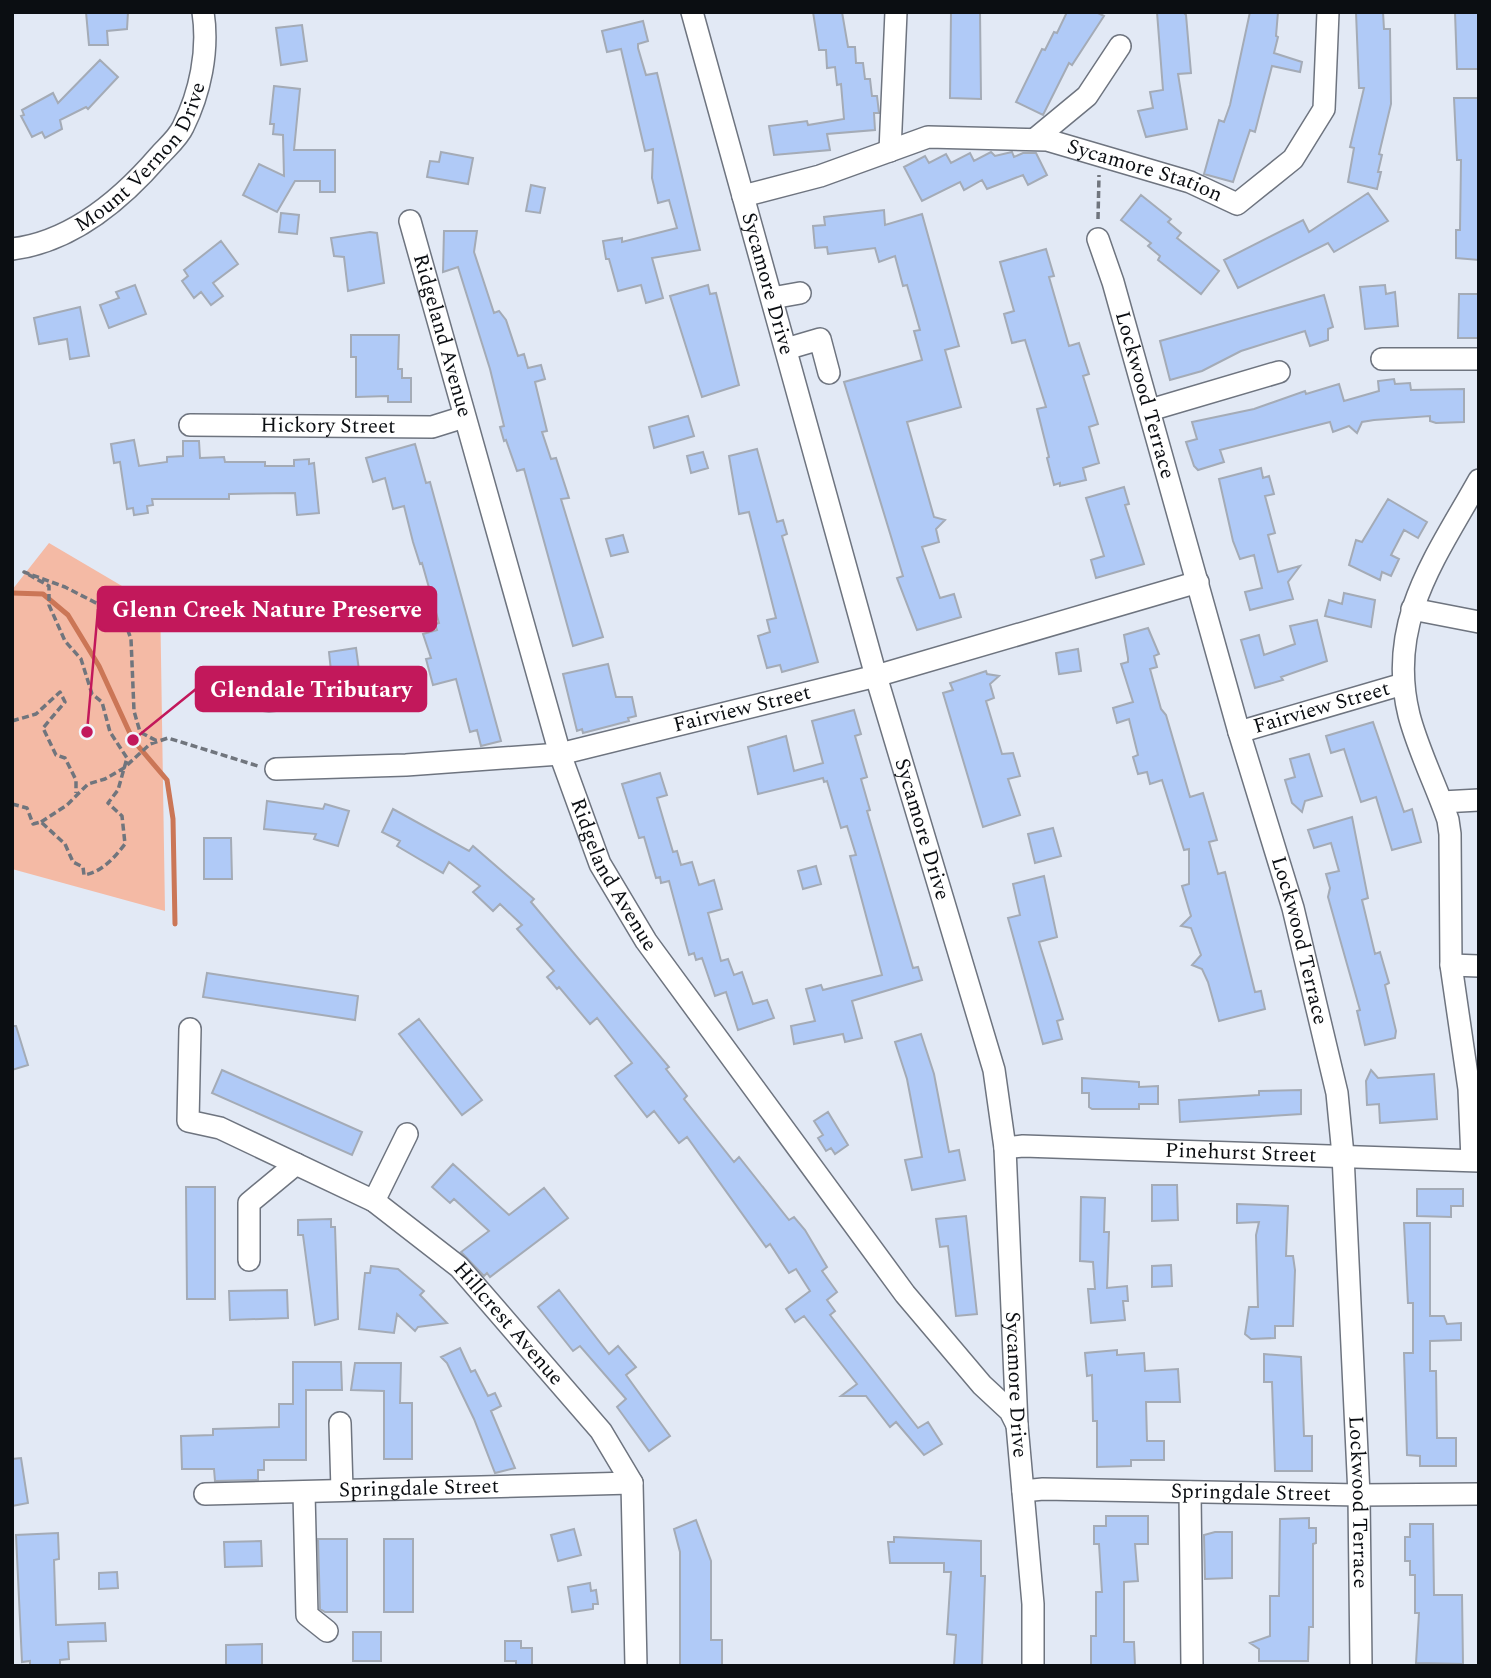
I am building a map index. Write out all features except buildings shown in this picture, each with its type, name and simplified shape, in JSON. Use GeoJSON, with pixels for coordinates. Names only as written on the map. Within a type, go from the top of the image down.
{"type":"FeatureCollection","features":[{"type":"Feature","properties":{"kind":"street","name":"Mount Vernon Drive"},"geometry":{"type":"LineString","coordinates":[[12,249],[26,247],[80,225],[129,191],[182,129],[201,78],[205,29],[203,12]]}},
{"type":"Feature","properties":{"kind":"street","name":"Sycamore Drive"},"geometry":{"type":"LineString","coordinates":[[692,12],[876,676],[994,1070],[1005,1148],[1017,1425],[1033,1604],[1032,1666]]}},
{"type":"Feature","properties":{"kind":"street"},"geometry":{"type":"LineString","coordinates":[[890,151],[897,12]]}},
{"type":"Feature","properties":{"kind":"street","name":"Sycamore Station"},"geometry":{"type":"LineString","coordinates":[[743,196],[820,176],[928,136],[1047,139],[1191,182],[1237,204],[1293,159],[1324,109],[1328,12]]}},
{"type":"Feature","properties":{"kind":"street","name":"Sycamore Station"},"geometry":{"type":"LineString","coordinates":[[1035,139],[1087,96],[1120,46]]}},
{"type":"Feature","properties":{"kind":"street","name":"Ridgeland Avenue"},"geometry":{"type":"LineString","coordinates":[[410,221],[560,754],[600,864],[646,941],[905,1294],[982,1385],[1010,1412],[1017,1425]]}},
{"type":"Feature","properties":{"kind":"street","name":"Lockwood Terrace"},"geometry":{"type":"LineString","coordinates":[[1098,239],[1150,410],[1239,732],[1293,908],[1337,1093],[1343,1155],[1359,1495],[1361,1666]]}},
{"type":"Feature","properties":{"kind":"street"},"geometry":{"type":"LineString","coordinates":[[772,298],[800,293]]}},
{"type":"Feature","properties":{"kind":"street"},"geometry":{"type":"LineString","coordinates":[[786,349],[820,339],[829,373]]}},
{"type":"Feature","properties":{"kind":"street"},"geometry":{"type":"LineString","coordinates":[[1382,359],[1479,359]]}},
{"type":"Feature","properties":{"kind":"street"},"geometry":{"type":"LineString","coordinates":[[1150,410],[1279,372]]}},
{"type":"Feature","properties":{"kind":"street","name":"Hickory Street"},"geometry":{"type":"LineString","coordinates":[[190,425],[432,426],[464,417]]}},
{"type":"Feature","properties":{"kind":"street"},"geometry":{"type":"LineString","coordinates":[[1475,1161],[1469,1089],[1451,965],[1450,834],[1442,802],[1409,717],[1403,684],[1403,650],[1412,609],[1431,562],[1479,480]]}},
{"type":"Feature","properties":{"kind":"street","name":"Fairview Street"},"geometry":{"type":"LineString","coordinates":[[276,769],[406,765],[560,754],[876,676],[1198,582]]}},
{"type":"Feature","properties":{"kind":"street"},"geometry":{"type":"LineString","coordinates":[[1412,609],[1479,622]]}},
{"type":"Feature","properties":{"kind":"street","name":"Fairview Street"},"geometry":{"type":"LineString","coordinates":[[1239,732],[1403,684]]}},
{"type":"Feature","properties":{"kind":"street"},"geometry":{"type":"LineString","coordinates":[[1442,802],[1479,800]]}},
{"type":"Feature","properties":{"kind":"street"},"geometry":{"type":"LineString","coordinates":[[1451,965],[1479,966]]}},
{"type":"Feature","properties":{"kind":"street","name":"Hillcrest Avenue"},"geometry":{"type":"LineString","coordinates":[[190,1029],[188,1121],[220,1128],[374,1201],[459,1267],[601,1431],[632,1483],[636,1666]]}},
{"type":"Feature","properties":{"kind":"street"},"geometry":{"type":"LineString","coordinates":[[374,1201],[407,1134]]}},
{"type":"Feature","properties":{"kind":"street","name":"Pinehurst Street"},"geometry":{"type":"LineString","coordinates":[[1005,1148],[1024,1146],[1475,1161]]}},
{"type":"Feature","properties":{"kind":"street"},"geometry":{"type":"LineString","coordinates":[[249,1260],[249,1203],[296,1164]]}},
{"type":"Feature","properties":{"kind":"street"},"geometry":{"type":"LineString","coordinates":[[341,1423],[342,1490]]}},
{"type":"Feature","properties":{"kind":"street","name":"Springdale Street"},"geometry":{"type":"LineString","coordinates":[[205,1494],[632,1483]]}},
{"type":"Feature","properties":{"kind":"street","name":"Springdale Street"},"geometry":{"type":"LineString","coordinates":[[1023,1491],[1043,1489],[1359,1495],[1479,1493]]}},
{"type":"Feature","properties":{"kind":"street"},"geometry":{"type":"LineString","coordinates":[[1191,1492],[1192,1666]]}},
{"type":"Feature","properties":{"kind":"street"},"geometry":{"type":"LineString","coordinates":[[304,1493],[307,1615],[327,1631]]}},
{"type":"Feature","properties":{"kind":"path"},"geometry":{"type":"LineString","coordinates":[[1098,239],[1099,156]]}},
{"type":"Feature","properties":{"kind":"path"},"geometry":{"type":"LineString","coordinates":[[41,822],[65,844],[73,862],[83,867],[84,875],[92,874],[114,859],[125,844],[120,826],[122,816],[108,803],[118,790],[127,758],[110,732],[102,702],[92,694],[81,659],[65,641],[49,605],[49,586],[24,572],[65,587],[98,604],[115,607],[122,614],[124,627],[131,639],[134,711],[141,732],[157,741]]}},
{"type":"Feature","properties":{"kind":"path"},"geometry":{"type":"LineString","coordinates":[[12,721],[36,714],[60,692],[65,702],[43,728],[56,755],[65,758],[76,780],[76,793]]}},
{"type":"Feature","properties":{"kind":"path"},"geometry":{"type":"LineString","coordinates":[[12,804],[27,808],[33,824],[41,822],[67,805],[88,783],[105,779],[124,768],[150,744],[168,738],[238,761],[276,769]]}},
{"type":"Feature","properties":{"kind":"shaded area"},"geometry":{"type":"Polygon","coordinates":[[[49,543],[139,596],[160,594],[165,911],[12,869],[12,590],[49,543]]]}},
{"type":"Feature","properties":{"kind":"waterway"},"geometry":{"type":"LineString","coordinates":[[12,593],[43,594],[68,615],[99,666],[133,740],[167,780],[173,819],[175,924]]}},
{"type":"Feature","properties":{"kind":"place","name":"Glenn Creek Nature Preserve"},"geometry":{"type":"Point","coordinates":[87,732]}},
{"type":"Feature","properties":{"kind":"place","name":"Glendale Tributary"},"geometry":{"type":"Point","coordinates":[133,740]}}]}
